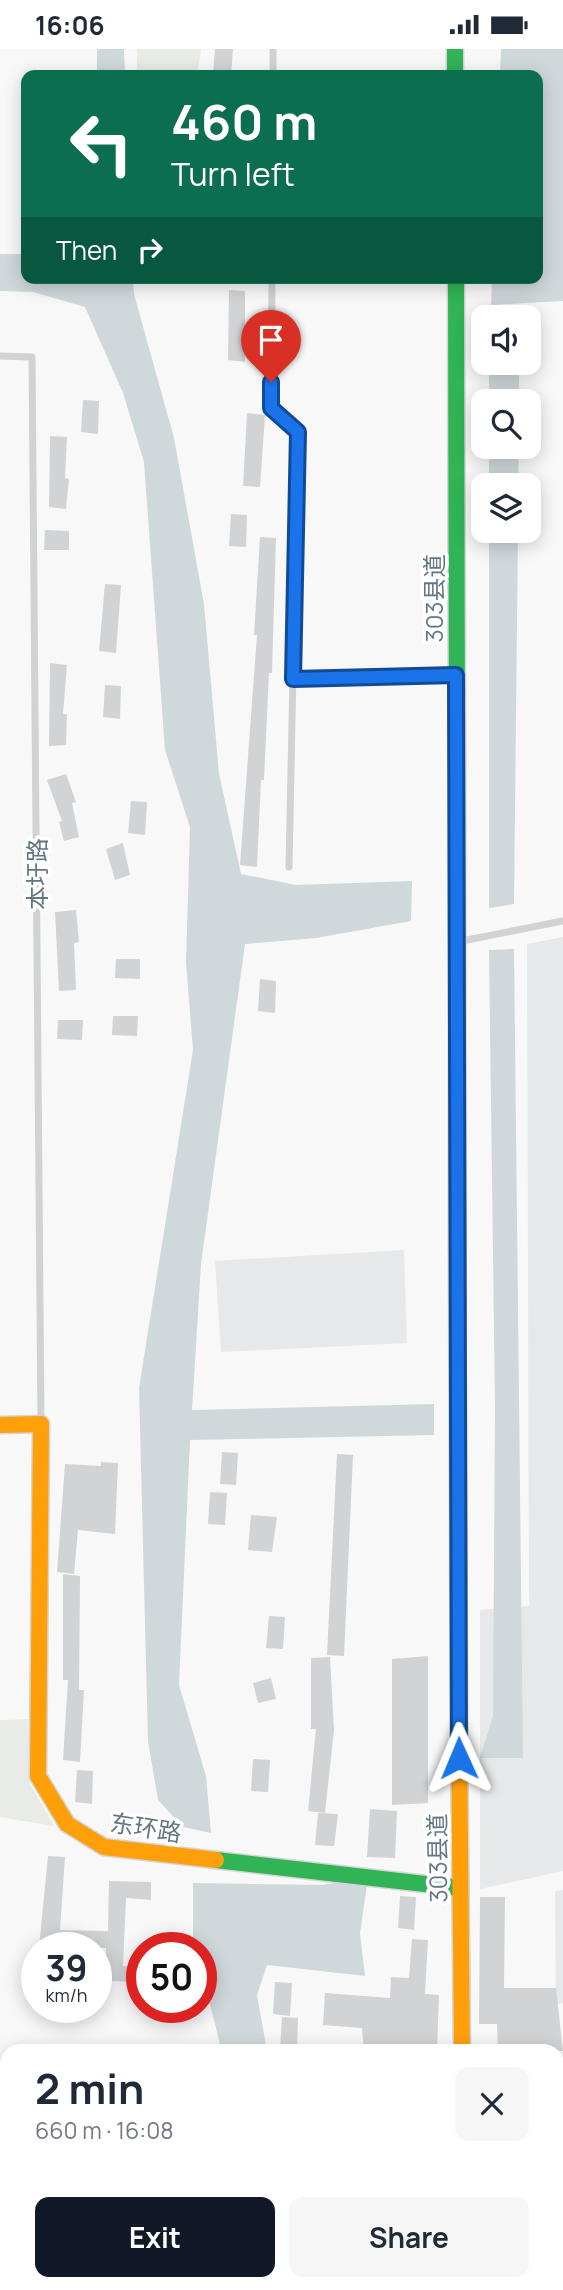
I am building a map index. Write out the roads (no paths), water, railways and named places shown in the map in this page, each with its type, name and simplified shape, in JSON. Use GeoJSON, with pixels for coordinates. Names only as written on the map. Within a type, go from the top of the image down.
{"type":"FeatureCollection","features":[{"type":"Feature","properties":{"kind":"main road"},"geometry":{"type":"LineString","coordinates":[[455,49],[455,70]]}},
{"type":"Feature","properties":{"kind":"main road","name":"303县道"},"geometry":{"type":"LineString","coordinates":[[456,284],[462,2044]]}},
{"type":"Feature","properties":{"kind":"main road"},"geometry":{"type":"LineString","coordinates":[[0,1425],[41,1424]]}},
{"type":"Feature","properties":{"kind":"main road","name":"东环路"},"geometry":{"type":"LineString","coordinates":[[41,1424],[38,1776],[67,1824],[104,1847],[460,1888]]}},
{"type":"Feature","properties":{"kind":"lane"},"geometry":{"type":"LineString","coordinates":[[272,70],[273,49]]}},
{"type":"Feature","properties":{"kind":"lane"},"geometry":{"type":"LineString","coordinates":[[272,284],[271,408],[298,432],[289,867]]}},
{"type":"Feature","properties":{"kind":"lane","name":"本圩路"},"geometry":{"type":"LineString","coordinates":[[0,356],[32,357],[41,1424]]}},
{"type":"Feature","properties":{"kind":"lane"},"geometry":{"type":"LineString","coordinates":[[293,679],[456,675]]}},
{"type":"Feature","properties":{"kind":"lane"},"geometry":{"type":"LineString","coordinates":[[457,942],[563,921]]}}]}
